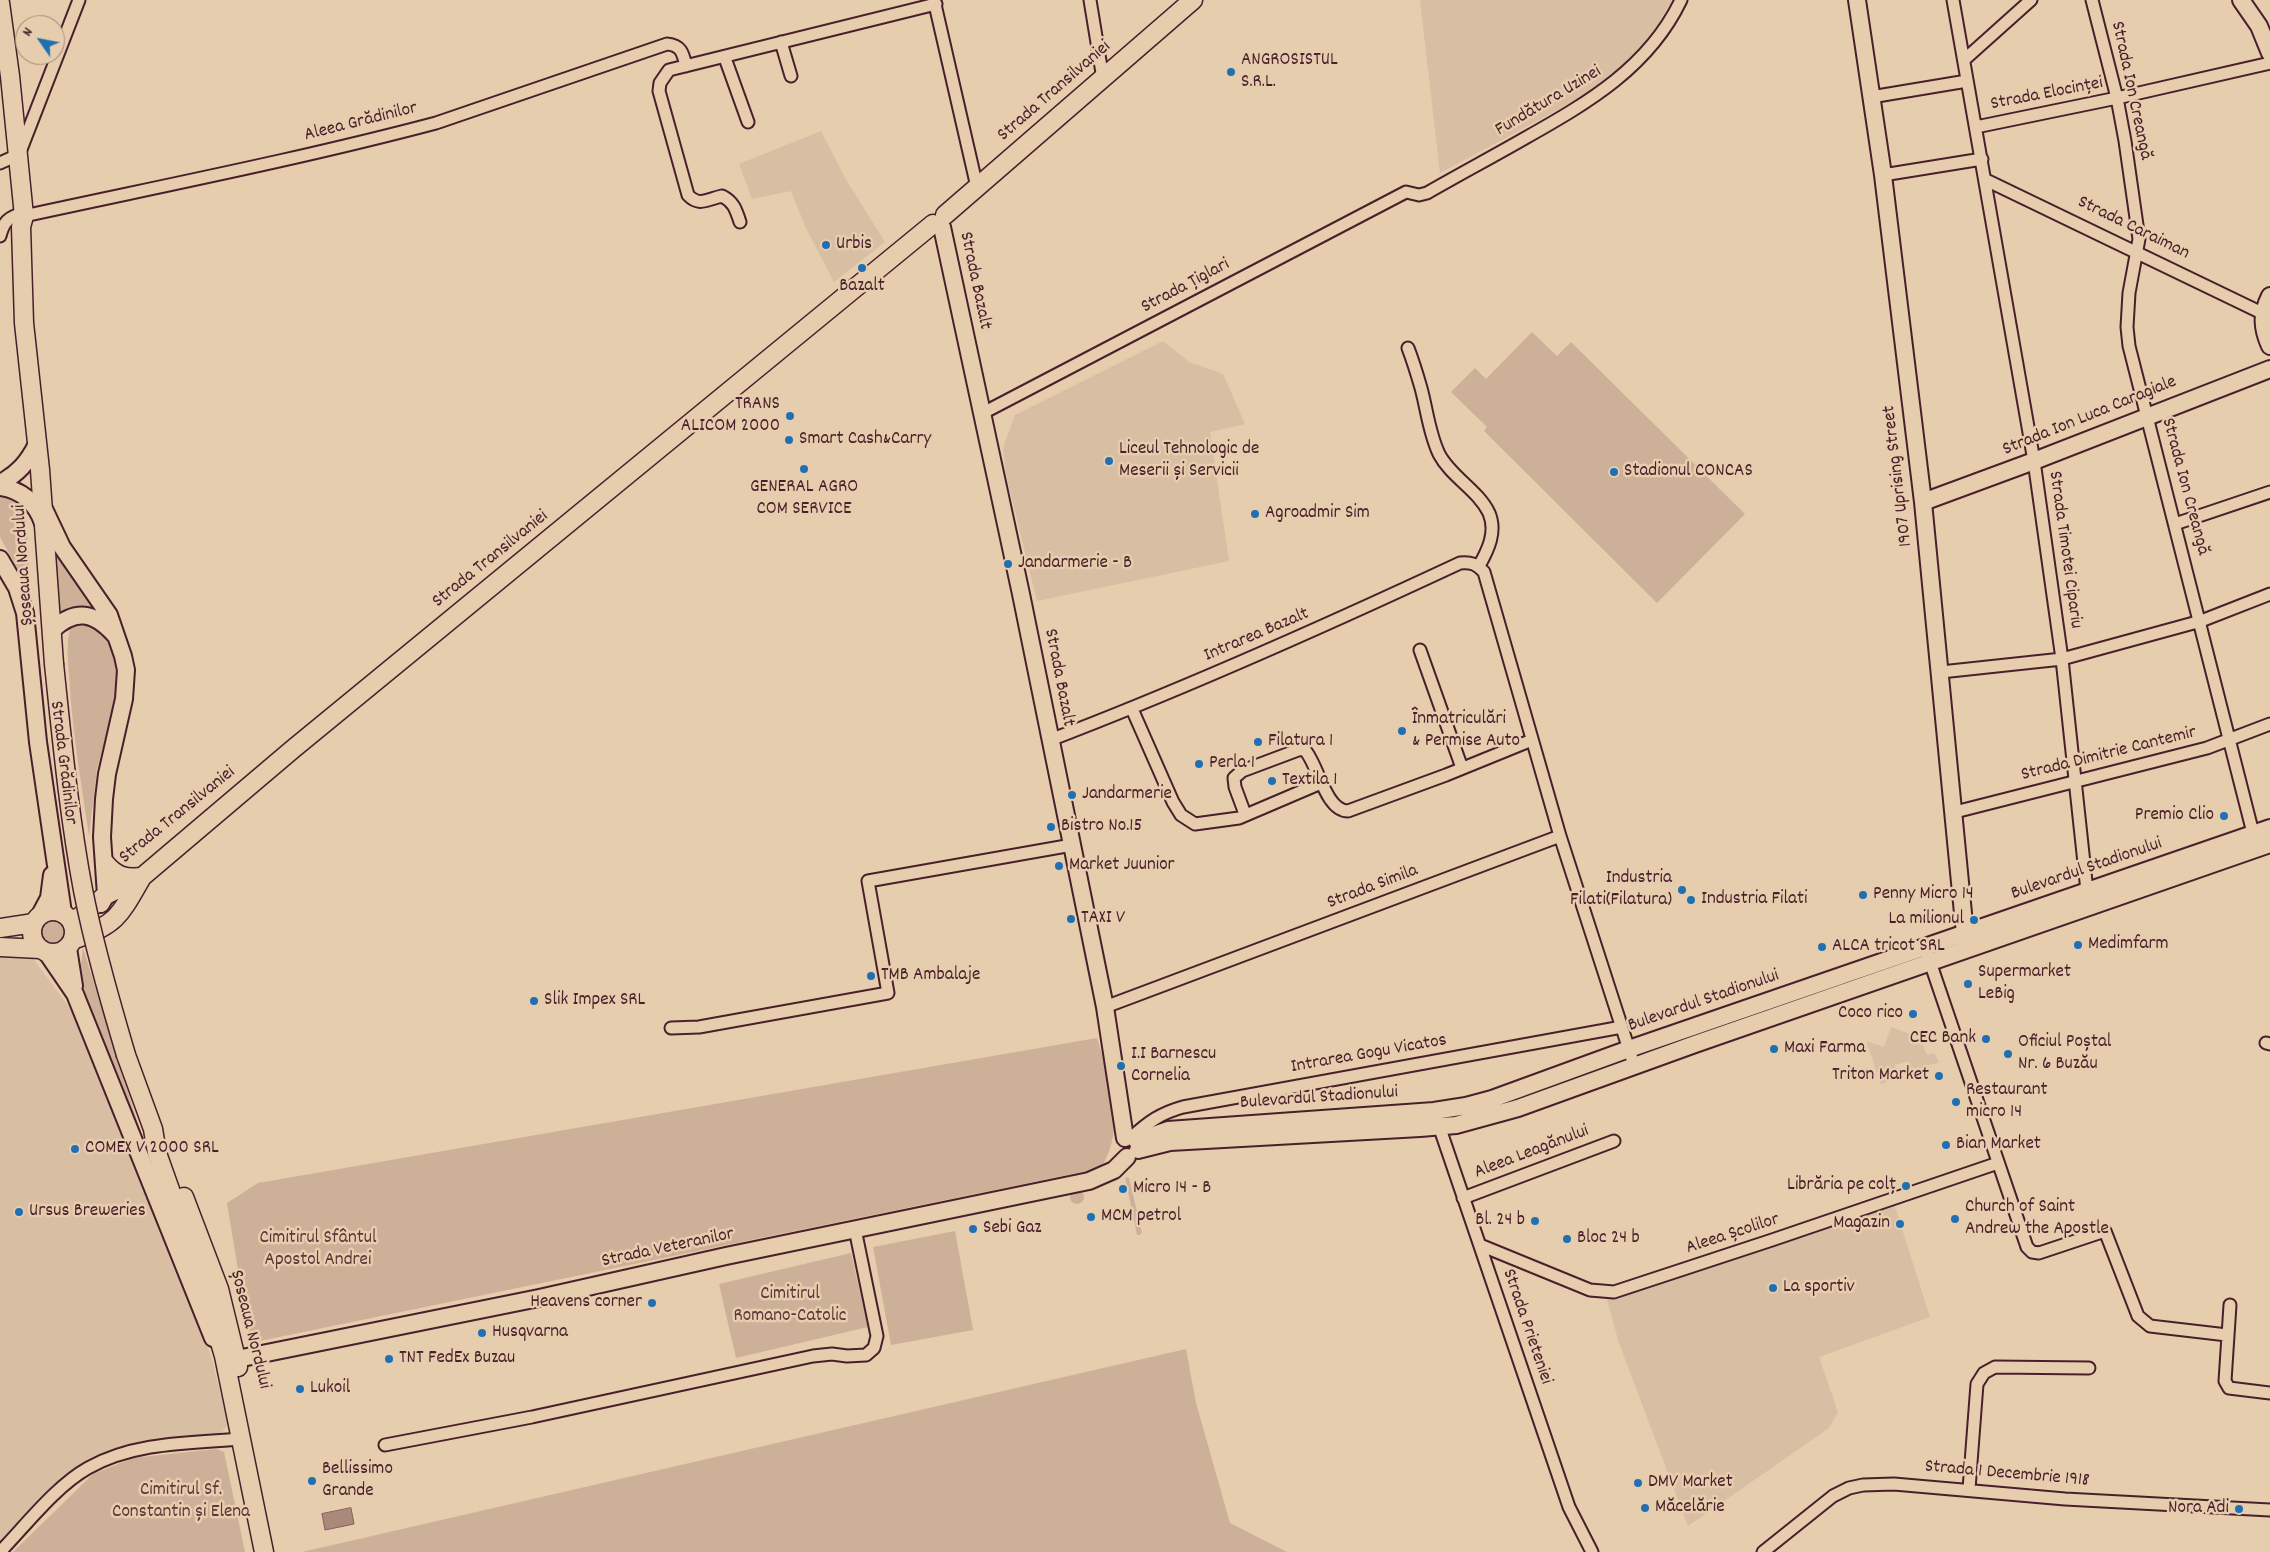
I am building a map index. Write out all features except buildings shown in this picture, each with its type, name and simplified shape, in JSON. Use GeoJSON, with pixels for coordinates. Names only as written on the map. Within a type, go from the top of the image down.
{"type":"FeatureCollection","features":[{"type":"Feature","properties":{"kind":"main road","name":"Strada Transilvaniei"},"geometry":{"type":"LineString","coordinates":[[70,929],[106,895],[142,876],[300,743],[940,222],[1193,0]]}},
{"type":"Feature","properties":{"kind":"main road","name":"Șoseaua Nordului"},"geometry":{"type":"LineString","coordinates":[[0,3],[10,159]]}},
{"type":"Feature","properties":{"kind":"main road","name":"Șoseaua Nordului"},"geometry":{"type":"LineString","coordinates":[[0,63],[10,159],[21,219],[24,323],[44,523],[54,664],[72,826],[101,966],[126,1055],[153,1128],[166,1148],[211,1264],[272,1552]]}},
{"type":"Feature","properties":{"kind":"main road"},"geometry":{"type":"LineString","coordinates":[[105,863],[119,876],[128,878],[142,876]]}},
{"type":"Feature","properties":{"kind":"main road"},"geometry":{"type":"LineString","coordinates":[[0,928],[37,919],[49,911],[70,929],[110,925],[142,876]]}},
{"type":"Feature","properties":{"kind":"main road"},"geometry":{"type":"LineString","coordinates":[[37,919],[33,940],[43,951]]}},
{"type":"Feature","properties":{"kind":"main road"},"geometry":{"type":"LineString","coordinates":[[0,947],[62,952],[70,929]]}},
{"type":"Feature","properties":{"kind":"main road","name":"Șoseaua Nordului"},"geometry":{"type":"LineString","coordinates":[[232,1364],[241,1439],[264,1552]]}},
{"type":"Feature","properties":{"kind":"street"},"geometry":{"type":"LineString","coordinates":[[10,159],[79,0]]}},
{"type":"Feature","properties":{"kind":"street"},"geometry":{"type":"LineString","coordinates":[[1090,0],[1103,79]]}},
{"type":"Feature","properties":{"kind":"street","name":"Fundătura Uzinei"},"geometry":{"type":"LineString","coordinates":[[1406,192],[1419,195],[1427,193],[1584,104],[1621,77],[1639,60],[1655,42],[1681,0]]}},
{"type":"Feature","properties":{"kind":"street","name":"1907 Uprising Street"},"geometry":{"type":"LineString","coordinates":[[1857,0],[1882,175],[1923,502],[1955,812],[1966,941]]}},
{"type":"Feature","properties":{"kind":"street","name":"Strada Timotei Cipariu"},"geometry":{"type":"LineString","coordinates":[[1954,0],[2034,461],[2062,659],[2087,891]]}},
{"type":"Feature","properties":{"kind":"street"},"geometry":{"type":"LineString","coordinates":[[1964,60],[2031,0]]}},
{"type":"Feature","properties":{"kind":"street","name":"Strada Ion Creangă"},"geometry":{"type":"LineString","coordinates":[[2092,0],[2106,49],[2125,141],[2139,239],[2129,293],[2128,327],[2136,379],[2231,740],[2253,833]]}},
{"type":"Feature","properties":{"kind":"street"},"geometry":{"type":"LineString","coordinates":[[2241,0],[2258,26],[2270,53]]}},
{"type":"Feature","properties":{"kind":"street"},"geometry":{"type":"LineString","coordinates":[[740,222],[734,204],[728,199],[722,196],[705,202],[698,202],[693,201],[688,195],[659,91],[664,75],[669,70],[725,58],[935,2],[978,187]]}},
{"type":"Feature","properties":{"kind":"street"},"geometry":{"type":"LineString","coordinates":[[781,42],[791,76]]}},
{"type":"Feature","properties":{"kind":"street","name":"Aleea Grădinilor"},"geometry":{"type":"LineString","coordinates":[[21,219],[331,150],[436,123],[667,44],[676,45],[680,48],[686,66]]}},
{"type":"Feature","properties":{"kind":"street"},"geometry":{"type":"LineString","coordinates":[[725,58],[748,122]]}},
{"type":"Feature","properties":{"kind":"street","name":"Strada Elocinței"},"geometry":{"type":"LineString","coordinates":[[1976,127],[2270,63]]}},
{"type":"Feature","properties":{"kind":"street"},"geometry":{"type":"LineString","coordinates":[[1871,97],[1967,81]]}},
{"type":"Feature","properties":{"kind":"street"},"geometry":{"type":"LineString","coordinates":[[1882,175],[1982,159]]}},
{"type":"Feature","properties":{"kind":"street","name":"Strada Caraiman"},"geometry":{"type":"LineString","coordinates":[[1986,180],[2264,314]]}},
{"type":"Feature","properties":{"kind":"street","name":"Strada Țiglari"},"geometry":{"type":"LineString","coordinates":[[983,414],[1406,192]]}},
{"type":"Feature","properties":{"kind":"street"},"geometry":{"type":"LineString","coordinates":[[0,236],[5,223],[10,218],[21,219]]}},
{"type":"Feature","properties":{"kind":"street","name":"Strada Bazalt"},"geometry":{"type":"LineString","coordinates":[[940,222],[983,414],[1072,845],[1105,1007],[1130,1146]]}},
{"type":"Feature","properties":{"kind":"street"},"geometry":{"type":"LineString","coordinates":[[2270,296],[2264,314],[2264,332],[2270,346]]}},
{"type":"Feature","properties":{"kind":"street"},"geometry":{"type":"LineString","coordinates":[[1408,348],[1421,388],[1429,425],[1440,454],[1452,472],[1476,496],[1489,513],[1493,535],[1486,554],[1477,565],[1484,572],[1560,836],[1634,1065]]}},
{"type":"Feature","properties":{"kind":"street","name":"Strada Ion Luca Caragiale"},"geometry":{"type":"LineString","coordinates":[[1923,502],[2034,461],[2270,368]]}},
{"type":"Feature","properties":{"kind":"street"},"geometry":{"type":"LineString","coordinates":[[0,483],[16,474],[24,466],[37,444]]}},
{"type":"Feature","properties":{"kind":"street"},"geometry":{"type":"LineString","coordinates":[[0,487],[11,489],[28,499],[35,506],[44,523]]}},
{"type":"Feature","properties":{"kind":"street"},"geometry":{"type":"LineString","coordinates":[[2175,524],[2270,492]]}},
{"type":"Feature","properties":{"kind":"street"},"geometry":{"type":"LineString","coordinates":[[42,502],[56,536],[109,615],[126,670],[124,699],[104,800],[102,837],[106,895]]}},
{"type":"Feature","properties":{"kind":"street","name":"Strada Grădinilor"},"geometry":{"type":"LineString","coordinates":[[0,558],[17,588],[25,612],[38,742],[54,858]]}},
{"type":"Feature","properties":{"kind":"street","name":"Intrarea Bazalt"},"geometry":{"type":"LineString","coordinates":[[1050,740],[1132,709],[1332,623],[1460,563],[1470,562],[1477,565]]}},
{"type":"Feature","properties":{"kind":"street"},"geometry":{"type":"LineString","coordinates":[[1941,672],[2062,659],[2200,621],[2270,594]]}},
{"type":"Feature","properties":{"kind":"street"},"geometry":{"type":"LineString","coordinates":[[52,630],[62,621],[74,616],[88,616],[106,625],[117,638]]}},
{"type":"Feature","properties":{"kind":"street"},"geometry":{"type":"LineString","coordinates":[[1420,650],[1462,768]]}},
{"type":"Feature","properties":{"kind":"street"},"geometry":{"type":"LineString","coordinates":[[1132,709],[1172,802],[1181,815],[1195,824],[1239,818],[1321,783]]}},
{"type":"Feature","properties":{"kind":"street","name":"Strada Dimitrie Cantemir"},"geometry":{"type":"LineString","coordinates":[[1955,812],[2231,740],[2270,724]]}},
{"type":"Feature","properties":{"kind":"street"},"geometry":{"type":"LineString","coordinates":[[1245,814],[1234,787],[1234,778],[1242,771],[1304,749],[1310,755],[1321,783],[1337,808],[1348,810],[1532,740]]}},
{"type":"Feature","properties":{"kind":"street","name":"Bulevardul Stadionului"},"geometry":{"type":"LineString","coordinates":[[1966,941],[2087,891],[2270,828]]}},
{"type":"Feature","properties":{"kind":"street","name":"Strada Simila"},"geometry":{"type":"LineString","coordinates":[[1105,1007],[1560,836]]}},
{"type":"Feature","properties":{"kind":"street","name":"Bulevardul Stadionului"},"geometry":{"type":"LineString","coordinates":[[1130,1146],[1436,1118],[1629,1049],[2270,844]]}},
{"type":"Feature","properties":{"kind":"street"},"geometry":{"type":"LineString","coordinates":[[671,1028],[699,1027],[888,993],[868,881],[1072,845]]}},
{"type":"Feature","properties":{"kind":"street"},"geometry":{"type":"LineString","coordinates":[[37,919],[49,898],[54,858]]}},
{"type":"Feature","properties":{"kind":"street","name":"Șoseaua Nordului"},"geometry":{"type":"LineString","coordinates":[[54,858],[70,929],[75,994]]}},
{"type":"Feature","properties":{"kind":"street"},"geometry":{"type":"LineString","coordinates":[[70,929],[105,863]]}},
{"type":"Feature","properties":{"kind":"street","name":"Șoseaua Nordului"},"geometry":{"type":"LineString","coordinates":[[43,951],[75,994],[204,1318],[232,1364]]}},
{"type":"Feature","properties":{"kind":"street"},"geometry":{"type":"LineString","coordinates":[[1927,954],[2027,1247],[2032,1252],[2039,1253],[2105,1231],[2138,1316],[2150,1326],[2227,1335]]}},
{"type":"Feature","properties":{"kind":"street","name":"Bulevardul Stadionului"},"geometry":{"type":"LineString","coordinates":[[1436,1118],[1456,1125],[1496,1115],[1927,954]]}},
{"type":"Feature","properties":{"kind":"street","name":"Intrarea Gogu Vicatos"},"geometry":{"type":"LineString","coordinates":[[1130,1146],[1150,1120],[1164,1112],[1183,1107],[1622,1027]]}},
{"type":"Feature","properties":{"kind":"street","name":"Strada Prieteniei"},"geometry":{"type":"LineString","coordinates":[[1436,1118],[1569,1507],[1592,1552]]}},
{"type":"Feature","properties":{"kind":"street","name":"Aleea Leagănului"},"geometry":{"type":"LineString","coordinates":[[1462,1198],[1614,1141]]}},
{"type":"Feature","properties":{"kind":"street","name":"Strada Veteranilor"},"geometry":{"type":"LineString","coordinates":[[232,1364],[1089,1181],[1107,1174],[1130,1146]]}},
{"type":"Feature","properties":{"kind":"street","name":"Aleea Școlilor"},"geometry":{"type":"LineString","coordinates":[[1480,1245],[1590,1290],[1614,1292],[1998,1163]]}},
{"type":"Feature","properties":{"kind":"street"},"geometry":{"type":"LineString","coordinates":[[385,1445],[532,1417],[814,1356],[866,1354],[874,1348],[877,1336],[855,1230]]}},
{"type":"Feature","properties":{"kind":"street"},"geometry":{"type":"LineString","coordinates":[[2230,1305],[2225,1382],[2229,1388],[2270,1393]]}},
{"type":"Feature","properties":{"kind":"street"},"geometry":{"type":"LineString","coordinates":[[1969,1489],[1978,1384],[1984,1373],[1995,1367],[2090,1368]]}},
{"type":"Feature","properties":{"kind":"street"},"geometry":{"type":"LineString","coordinates":[[0,1552],[69,1482],[87,1468],[106,1459],[143,1448],[241,1439]]}},
{"type":"Feature","properties":{"kind":"street","name":"Strada 1 Decembrie 1918"},"geometry":{"type":"LineString","coordinates":[[1763,1552],[1833,1496],[1849,1488],[1863,1485],[1894,1484],[1969,1489],[2065,1499],[2270,1510]]}},
{"type":"Feature","properties":{"kind":"shaded area"},"geometry":{"type":"Polygon","coordinates":[[[1420,0],[1672,0],[1658,24],[1640,48],[1610,79],[1589,93],[1440,173],[1420,0]]]}},
{"type":"Feature","properties":{"kind":"shaded area"},"geometry":{"type":"Polygon","coordinates":[[[821,131],[845,178],[885,242],[834,282],[806,228],[791,191],[752,199],[739,164],[821,131]]]}},
{"type":"Feature","properties":{"kind":"shaded area","name":"Liceul Tehnologic de Meserii și Servicii"},"geometry":{"type":"Polygon","coordinates":[[[1163,341],[1189,362],[1223,374],[1245,424],[1210,432],[1229,561],[1037,601],[1006,475],[1003,448],[1015,415],[1163,341]]]}},
{"type":"Feature","properties":{"kind":"shaded area"},"geometry":{"type":"Polygon","coordinates":[[[31,956],[74,1014],[152,1204],[211,1356],[228,1424],[221,1434],[129,1444],[81,1464],[0,1544],[0,957],[31,956]]]}},
{"type":"Feature","properties":{"kind":"shaded area"},"geometry":{"type":"Polygon","coordinates":[[[1891,1027],[1920,1038],[1927,1055],[1934,1053],[1939,1062],[1912,1071],[1908,1061],[1895,1065],[1898,1078],[1881,1084],[1866,1041],[1884,1047],[1891,1027]]]}},
{"type":"Feature","properties":{"kind":"shaded area"},"geometry":{"type":"Polygon","coordinates":[[[1894,1204],[1930,1317],[1819,1357],[1838,1412],[1829,1428],[1688,1526],[1619,1343],[1607,1300],[1894,1204]]]}},
{"type":"Feature","properties":{"kind":"shaded area"},"geometry":{"type":"Polygon","coordinates":[[[351,1508],[354,1524],[325,1530],[322,1514],[351,1508]]]}},
{"type":"Feature","properties":{"kind":"green space","name":"Stadionul CONCAS"},"geometry":{"type":"Polygon","coordinates":[[[1532,332],[1557,356],[1571,342],[1745,514],[1657,603],[1484,431],[1487,427],[1451,392],[1475,368],[1486,379],[1532,332]]]}},
{"type":"Feature","properties":{"kind":"green space"},"geometry":{"type":"Polygon","coordinates":[[[6,494],[21,503],[26,516],[31,593],[0,537],[0,496],[6,494]]]}},
{"type":"Feature","properties":{"kind":"green space"},"geometry":{"type":"Polygon","coordinates":[[[55,548],[95,608],[76,608],[59,616],[55,548]]]}},
{"type":"Feature","properties":{"kind":"green space"},"geometry":{"type":"Polygon","coordinates":[[[84,622],[94,626],[107,640],[115,659],[118,679],[118,689],[97,769],[89,836],[70,695],[68,652],[70,629],[84,622]]]}},
{"type":"Feature","properties":{"kind":"green space"},"geometry":{"type":"Polygon","coordinates":[[[53,920],[62,923],[65,932],[62,941],[53,944],[44,941],[41,932],[44,923],[53,920]]]}},
{"type":"Feature","properties":{"kind":"green space"},"geometry":{"type":"Polygon","coordinates":[[[83,948],[148,1156],[83,991],[80,973],[83,948]]]}},
{"type":"Feature","properties":{"kind":"green space","name":"Cimitirul Sfântul Apostol Andrei"},"geometry":{"type":"Polygon","coordinates":[[[1097,1038],[1111,1087],[1115,1120],[1109,1152],[1101,1168],[250,1343],[227,1203],[258,1183],[1097,1038]]]}},
{"type":"Feature","properties":{"kind":"green space"},"geometry":{"type":"Polygon","coordinates":[[[1125,1177],[1129,1178],[1142,1233],[1139,1235],[1137,1235],[1125,1177]]]}},
{"type":"Feature","properties":{"kind":"green space"},"geometry":{"type":"Polygon","coordinates":[[[1074,1190],[1080,1190],[1084,1197],[1080,1204],[1074,1204],[1070,1200],[1070,1194],[1074,1190]]]}},
{"type":"Feature","properties":{"kind":"green space"},"geometry":{"type":"Polygon","coordinates":[[[955,1231],[973,1330],[891,1345],[873,1247],[955,1231]]]}},
{"type":"Feature","properties":{"kind":"green space","name":"Cimitirul Romano-Catolic"},"geometry":{"type":"Polygon","coordinates":[[[851,1253],[868,1327],[736,1358],[719,1284],[851,1253]]]}},
{"type":"Feature","properties":{"kind":"green space"},"geometry":{"type":"Polygon","coordinates":[[[1186,1349],[1196,1403],[1230,1523],[1287,1552],[302,1552],[1186,1349]]]}},
{"type":"Feature","properties":{"kind":"green space","name":"Cimitirul Sf. Constantin și Elena"},"geometry":{"type":"Polygon","coordinates":[[[216,1449],[224,1452],[245,1552],[13,1552],[93,1474],[133,1458],[216,1449]]]}},
{"type":"Feature","properties":{"kind":"place","name":"ANGROSISTUL S.R.L."},"geometry":{"type":"Point","coordinates":[1231,72]}},
{"type":"Feature","properties":{"kind":"place","name":"Urbis"},"geometry":{"type":"Point","coordinates":[826,245]}},
{"type":"Feature","properties":{"kind":"place","name":"Bazalt"},"geometry":{"type":"Point","coordinates":[862,268]}},
{"type":"Feature","properties":{"kind":"place","name":"TRANS ALICOM 2000"},"geometry":{"type":"Point","coordinates":[790,416]}},
{"type":"Feature","properties":{"kind":"place","name":"Smart Cash&Carry"},"geometry":{"type":"Point","coordinates":[789,440]}},
{"type":"Feature","properties":{"kind":"place","name":"Liceul Tehnologic de Meserii și Servicii"},"geometry":{"type":"Point","coordinates":[1109,461]}},
{"type":"Feature","properties":{"kind":"place","name":"GENERAL AGRO COM SERVICE"},"geometry":{"type":"Point","coordinates":[804,469]}},
{"type":"Feature","properties":{"kind":"place","name":"Stadionul CONCAS"},"geometry":{"type":"Point","coordinates":[1614,472]}},
{"type":"Feature","properties":{"kind":"place","name":"Agroadmir Sim"},"geometry":{"type":"Point","coordinates":[1255,514]}},
{"type":"Feature","properties":{"kind":"place","name":"Jandarmerie - B"},"geometry":{"type":"Point","coordinates":[1008,564]}},
{"type":"Feature","properties":{"kind":"place","name":"Înmatriculări & Permise Auto"},"geometry":{"type":"Point","coordinates":[1402,731]}},
{"type":"Feature","properties":{"kind":"place","name":"Filatura 1"},"geometry":{"type":"Point","coordinates":[1258,742]}},
{"type":"Feature","properties":{"kind":"place","name":"Perla 1"},"geometry":{"type":"Point","coordinates":[1199,764]}},
{"type":"Feature","properties":{"kind":"place","name":"Textila 1"},"geometry":{"type":"Point","coordinates":[1272,781]}},
{"type":"Feature","properties":{"kind":"place","name":"Jandarmerie"},"geometry":{"type":"Point","coordinates":[1072,795]}},
{"type":"Feature","properties":{"kind":"place","name":"Premio Clio"},"geometry":{"type":"Point","coordinates":[2224,816]}},
{"type":"Feature","properties":{"kind":"place","name":"Bistro No.15"},"geometry":{"type":"Point","coordinates":[1051,827]}},
{"type":"Feature","properties":{"kind":"place","name":"Market Juunior"},"geometry":{"type":"Point","coordinates":[1059,866]}},
{"type":"Feature","properties":{"kind":"place","name":"Industria Filati(Filatura)"},"geometry":{"type":"Point","coordinates":[1682,890]}},
{"type":"Feature","properties":{"kind":"place","name":"Penny Micro 14"},"geometry":{"type":"Point","coordinates":[1863,895]}},
{"type":"Feature","properties":{"kind":"place","name":"Industria Filati"},"geometry":{"type":"Point","coordinates":[1691,900]}},
{"type":"Feature","properties":{"kind":"place","name":"TAXI V"},"geometry":{"type":"Point","coordinates":[1071,919]}},
{"type":"Feature","properties":{"kind":"place","name":"La milionul"},"geometry":{"type":"Point","coordinates":[1974,920]}},
{"type":"Feature","properties":{"kind":"place","name":"Medimfarm"},"geometry":{"type":"Point","coordinates":[2078,945]}},
{"type":"Feature","properties":{"kind":"place","name":"ALCA tricot SRL"},"geometry":{"type":"Point","coordinates":[1822,947]}},
{"type":"Feature","properties":{"kind":"place","name":"TMB Ambalaje"},"geometry":{"type":"Point","coordinates":[871,976]}},
{"type":"Feature","properties":{"kind":"place","name":"Supermarket LeBig"},"geometry":{"type":"Point","coordinates":[1968,984]}},
{"type":"Feature","properties":{"kind":"place","name":"Slik Impex SRL"},"geometry":{"type":"Point","coordinates":[534,1001]}},
{"type":"Feature","properties":{"kind":"place","name":"Coco rico"},"geometry":{"type":"Point","coordinates":[1913,1014]}},
{"type":"Feature","properties":{"kind":"place","name":"CEC Bank"},"geometry":{"type":"Point","coordinates":[1986,1039]}},
{"type":"Feature","properties":{"kind":"place","name":"Maxi Farma"},"geometry":{"type":"Point","coordinates":[1774,1049]}},
{"type":"Feature","properties":{"kind":"place","name":"Oficiul Poștal Nr. 6 Buzău"},"geometry":{"type":"Point","coordinates":[2008,1054]}},
{"type":"Feature","properties":{"kind":"place","name":"I.I Barnescu Cornelia"},"geometry":{"type":"Point","coordinates":[1121,1066]}},
{"type":"Feature","properties":{"kind":"place","name":"Triton Market"},"geometry":{"type":"Point","coordinates":[1939,1076]}},
{"type":"Feature","properties":{"kind":"place","name":"Restaurant micro 14"},"geometry":{"type":"Point","coordinates":[1956,1102]}},
{"type":"Feature","properties":{"kind":"place","name":"Bian Market"},"geometry":{"type":"Point","coordinates":[1946,1145]}},
{"type":"Feature","properties":{"kind":"place","name":"COMEX V 2000 SRL"},"geometry":{"type":"Point","coordinates":[75,1149]}},
{"type":"Feature","properties":{"kind":"place","name":"Librăria pe colț"},"geometry":{"type":"Point","coordinates":[1906,1186]}},
{"type":"Feature","properties":{"kind":"place","name":"Micro 14 - B"},"geometry":{"type":"Point","coordinates":[1123,1189]}},
{"type":"Feature","properties":{"kind":"place","name":"Ursus Breweries"},"geometry":{"type":"Point","coordinates":[19,1212]}},
{"type":"Feature","properties":{"kind":"place","name":"MCM petrol"},"geometry":{"type":"Point","coordinates":[1091,1217]}},
{"type":"Feature","properties":{"kind":"place","name":"Church of Saint Andrew the Apostle"},"geometry":{"type":"Point","coordinates":[1955,1219]}},
{"type":"Feature","properties":{"kind":"place","name":"Bl. 24 b"},"geometry":{"type":"Point","coordinates":[1535,1221]}},
{"type":"Feature","properties":{"kind":"place","name":"Magazin"},"geometry":{"type":"Point","coordinates":[1900,1224]}},
{"type":"Feature","properties":{"kind":"place","name":"Sebi Gaz"},"geometry":{"type":"Point","coordinates":[973,1229]}},
{"type":"Feature","properties":{"kind":"place","name":"Bloc 24 b"},"geometry":{"type":"Point","coordinates":[1567,1239]}},
{"type":"Feature","properties":{"kind":"place","name":"La sportiv"},"geometry":{"type":"Point","coordinates":[1773,1288]}},
{"type":"Feature","properties":{"kind":"place","name":"Heavens corner"},"geometry":{"type":"Point","coordinates":[652,1303]}},
{"type":"Feature","properties":{"kind":"place","name":"Husqvarna"},"geometry":{"type":"Point","coordinates":[482,1333]}},
{"type":"Feature","properties":{"kind":"place","name":"TNT FedEx Buzau"},"geometry":{"type":"Point","coordinates":[389,1359]}},
{"type":"Feature","properties":{"kind":"place","name":"Lukoil"},"geometry":{"type":"Point","coordinates":[300,1389]}},
{"type":"Feature","properties":{"kind":"place","name":"Bellissimo Grande"},"geometry":{"type":"Point","coordinates":[312,1481]}},
{"type":"Feature","properties":{"kind":"place","name":"DMV Market"},"geometry":{"type":"Point","coordinates":[1638,1483]}},
{"type":"Feature","properties":{"kind":"place","name":"Măcelărie"},"geometry":{"type":"Point","coordinates":[1645,1508]}},
{"type":"Feature","properties":{"kind":"place","name":"Nora Adi"},"geometry":{"type":"Point","coordinates":[2239,1509]}}]}
